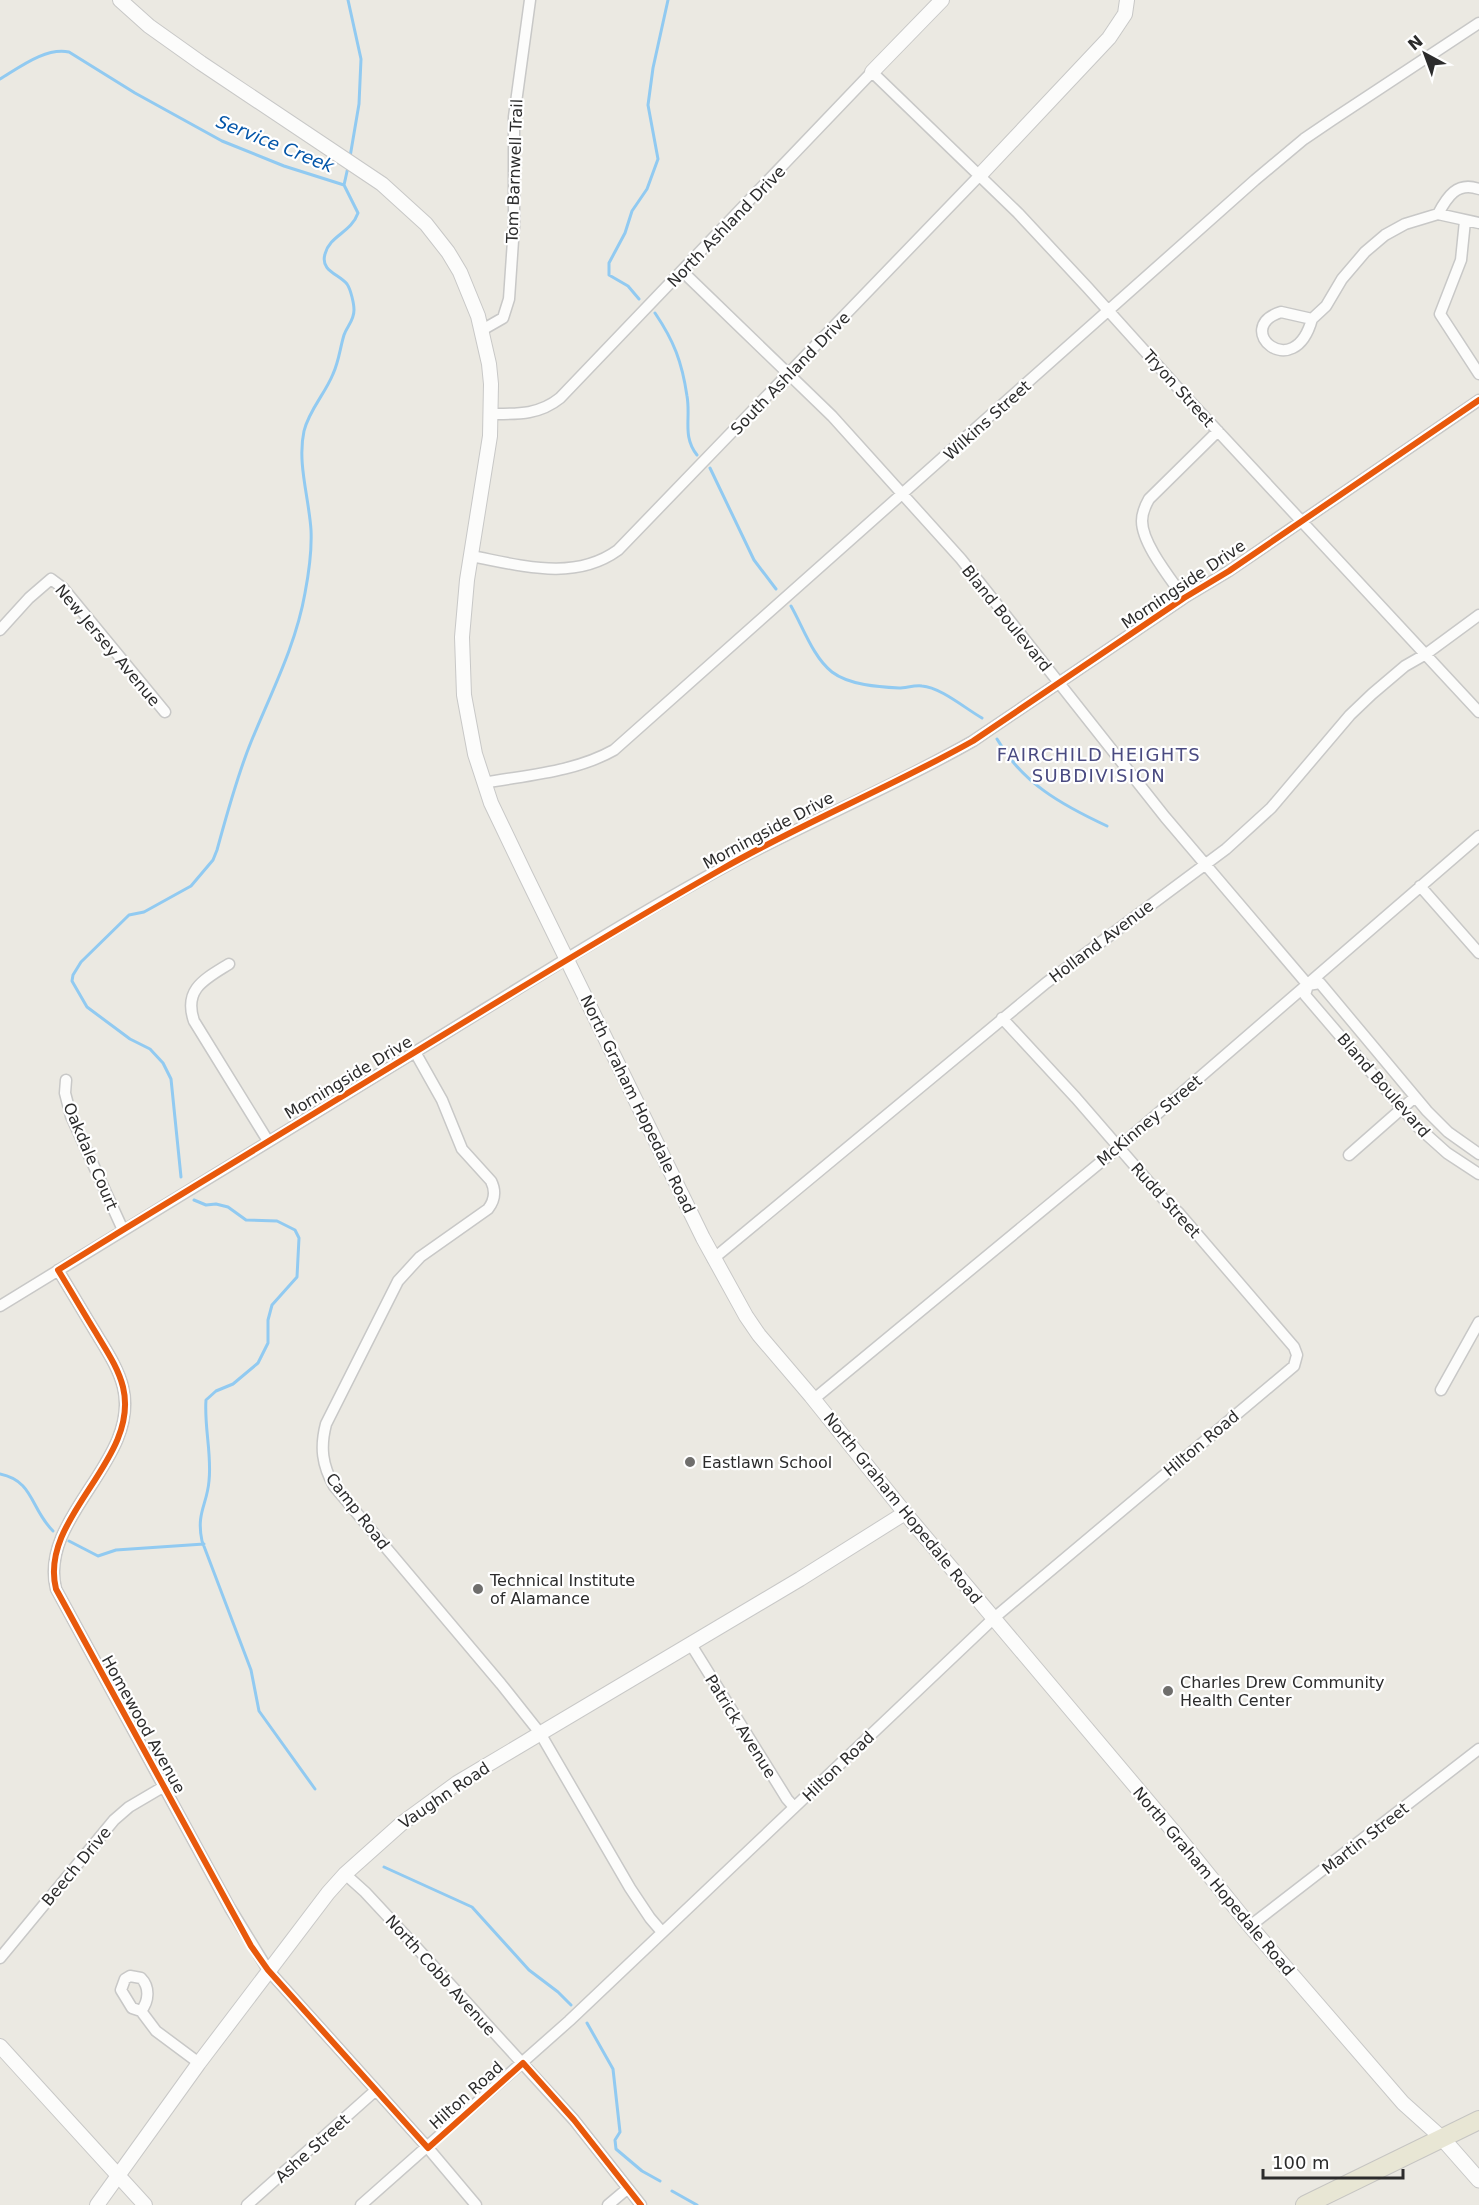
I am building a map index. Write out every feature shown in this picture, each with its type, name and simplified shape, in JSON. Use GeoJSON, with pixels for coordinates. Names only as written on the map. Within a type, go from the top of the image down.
{"type":"FeatureCollection","features":[{"type":"Feature","properties":{"kind":"main road"},"geometry":{"type":"LineString","coordinates":[[1305,2205],[1479,2120]]}},
{"type":"Feature","properties":{"kind":"main road"},"geometry":{"type":"LineString","coordinates":[[1442,2138],[1479,2180]]}},
{"type":"Feature","properties":{"kind":"street","name":"North Graham Hopedale Road"},"geometry":{"type":"LineString","coordinates":[[120,0],[149,26],[201,63],[374,179],[417,214],[434,233],[460,272],[482,330],[489,364],[490,436],[464,607],[462,667],[469,725],[484,783],[515,854],[729,1288],[759,1335],[1250,1926],[1403,2103],[1442,2138]]}},
{"type":"Feature","properties":{"kind":"street","name":"Tom Barnwell Trail"},"geometry":{"type":"LineString","coordinates":[[482,330],[503,318],[509,299],[514,226],[514,117],[530,0]]}},
{"type":"Feature","properties":{"kind":"street","name":"North Ashland Drive"},"geometry":{"type":"LineString","coordinates":[[491,414],[531,413],[552,405],[942,0]]}},
{"type":"Feature","properties":{"kind":"street","name":"South Ashland Drive"},"geometry":{"type":"LineString","coordinates":[[471,556],[561,569],[584,567],[608,558],[618,550],[1066,85],[1118,27],[1125,14],[1127,0]]}},
{"type":"Feature","properties":{"kind":"street","name":"Wilkins Street"},"geometry":{"type":"LineString","coordinates":[[484,783],[578,766],[614,750],[1108,310],[1304,139],[1479,23]]}},
{"type":"Feature","properties":{"kind":"street","name":"Tryon Street"},"geometry":{"type":"LineString","coordinates":[[872,72],[980,175],[1108,310],[1479,712]]}},
{"type":"Feature","properties":{"kind":"street"},"geometry":{"type":"LineString","coordinates":[[1438,214],[1445,201],[1460,187],[1479,189]]}},
{"type":"Feature","properties":{"kind":"street"},"geometry":{"type":"LineString","coordinates":[[1312,319],[1288,313],[1273,315],[1266,321],[1263,328],[1265,342],[1280,351],[1288,349],[1308,333],[1312,319],[1326,306],[1354,264],[1375,242],[1405,224],[1438,214],[1479,223]]}},
{"type":"Feature","properties":{"kind":"street"},"geometry":{"type":"LineString","coordinates":[[1465,221],[1461,260],[1440,314],[1479,374]]}},
{"type":"Feature","properties":{"kind":"street","name":"Bland Boulevard"},"geometry":{"type":"LineString","coordinates":[[682,271],[840,424],[961,560],[1165,818],[1308,985]]}},
{"type":"Feature","properties":{"kind":"street","name":"Morningside Drive"},"geometry":{"type":"LineString","coordinates":[[0,1306],[567,959],[725,867],[816,819],[952,753],[1059,684],[1479,400]]}},
{"type":"Feature","properties":{"kind":"street"},"geometry":{"type":"LineString","coordinates":[[1184,598],[1145,536],[1142,521],[1144,509],[1149,499],[1218,431]]}},
{"type":"Feature","properties":{"kind":"street","name":"New Jersey Avenue"},"geometry":{"type":"LineString","coordinates":[[0,630],[34,592],[51,579],[63,588],[165,712]]}},
{"type":"Feature","properties":{"kind":"street","name":"Holland Avenue"},"geometry":{"type":"LineString","coordinates":[[714,1259],[1002,1018],[1098,943],[1226,849],[1270,808],[1350,715],[1372,694],[1405,666],[1426,654],[1479,615]]}},
{"type":"Feature","properties":{"kind":"street","name":"McKinney Street"},"geometry":{"type":"LineString","coordinates":[[814,1400],[1119,1147],[1479,836]]}},
{"type":"Feature","properties":{"kind":"street"},"geometry":{"type":"LineString","coordinates":[[1420,886],[1479,953]]}},
{"type":"Feature","properties":{"kind":"street"},"geometry":{"type":"LineString","coordinates":[[229,964],[202,981],[196,988],[191,1013],[268,1141]]}},
{"type":"Feature","properties":{"kind":"street","name":"Bland Boulevard"},"geometry":{"type":"LineString","coordinates":[[1308,985],[1320,984],[1415,1097],[1448,1132],[1479,1154]]}},
{"type":"Feature","properties":{"kind":"street","name":"Bland Boulevard"},"geometry":{"type":"LineString","coordinates":[[1308,985],[1305,995],[1403,1108],[1435,1143],[1479,1174]]}},
{"type":"Feature","properties":{"kind":"street","name":"Rudd Street"},"geometry":{"type":"LineString","coordinates":[[1002,1018],[1119,1147],[1294,1347],[1297,1361]]}},
{"type":"Feature","properties":{"kind":"street","name":"Camp Road"},"geometry":{"type":"LineString","coordinates":[[415,1052],[442,1100],[462,1149],[494,1186],[494,1198],[488,1209],[420,1257],[398,1281],[326,1424],[322,1446],[326,1470],[334,1486],[540,1733],[630,1888],[662,1932]]}},
{"type":"Feature","properties":{"kind":"street","name":"Oakdale Court"},"geometry":{"type":"LineString","coordinates":[[66,1080],[65,1093],[70,1116],[123,1230]]}},
{"type":"Feature","properties":{"kind":"street"},"geometry":{"type":"LineString","coordinates":[[1349,1155],[1415,1097]]}},
{"type":"Feature","properties":{"kind":"street","name":"Homewood Avenue"},"geometry":{"type":"LineString","coordinates":[[58,1270],[110,1356],[119,1376],[125,1402],[117,1439],[58,1544],[53,1561],[53,1578],[56,1589],[251,1946],[268,1970],[428,2148],[476,2205]]}},
{"type":"Feature","properties":{"kind":"street"},"geometry":{"type":"LineString","coordinates":[[1441,1390],[1475,1341],[1479,1322]]}},
{"type":"Feature","properties":{"kind":"street","name":"Hilton Road"},"geometry":{"type":"LineString","coordinates":[[361,2205],[523,2063],[994,1618],[1294,1366],[1297,1361]]}},
{"type":"Feature","properties":{"kind":"street","name":"Vaughn Road"},"geometry":{"type":"LineString","coordinates":[[97,2205],[304,1922],[345,1874],[383,1839],[425,1806],[540,1733],[807,1575],[905,1513]]}},
{"type":"Feature","properties":{"kind":"street","name":"Patrick Avenue"},"geometry":{"type":"LineString","coordinates":[[690,1643],[794,1808]]}},
{"type":"Feature","properties":{"kind":"street","name":"Martin Street"},"geometry":{"type":"LineString","coordinates":[[1250,1926],[1479,1749]]}},
{"type":"Feature","properties":{"kind":"street","name":"Beech Drive"},"geometry":{"type":"LineString","coordinates":[[0,1958],[114,1820],[129,1807],[163,1786]]}},
{"type":"Feature","properties":{"kind":"street","name":"North Cobb Avenue"},"geometry":{"type":"LineString","coordinates":[[345,1874],[365,1892],[574,2120],[641,2205]]}},
{"type":"Feature","properties":{"kind":"street"},"geometry":{"type":"LineString","coordinates":[[141,2011],[156,2031],[199,2063]]}},
{"type":"Feature","properties":{"kind":"street"},"geometry":{"type":"LineString","coordinates":[[0,2046],[144,2205]]}},
{"type":"Feature","properties":{"kind":"street","name":"Ashe Street"},"geometry":{"type":"LineString","coordinates":[[247,2205],[376,2090]]}},
{"type":"Feature","properties":{"kind":"street"},"geometry":{"type":"LineString","coordinates":[[608,2205],[627,2189]]}},
{"type":"Feature","properties":{"kind":"waterway","name":"Service Creek"},"geometry":{"type":"LineString","coordinates":[[348,0],[361,59],[359,104],[350,157]]}},
{"type":"Feature","properties":{"kind":"waterway"},"geometry":{"type":"LineString","coordinates":[[639,299],[628,286],[609,275],[609,263],[625,233],[632,211],[647,189],[658,159],[648,105],[653,68],[668,0]]}},
{"type":"Feature","properties":{"kind":"waterway","name":"Service Creek"},"geometry":{"type":"LineString","coordinates":[[0,79],[42,55],[51,52],[69,52],[135,93],[222,141],[284,166],[344,185]]}},
{"type":"Feature","properties":{"kind":"waterway","name":"Service Creek"},"geometry":{"type":"LineString","coordinates":[[344,185],[348,167]]}},
{"type":"Feature","properties":{"kind":"waterway"},"geometry":{"type":"LineString","coordinates":[[181,1177],[171,1079],[163,1063],[150,1049],[130,1039],[87,1007],[72,981],[81,962],[129,915],[144,912],[191,886],[213,860],[246,755],[296,631],[311,554],[310,518],[302,455],[304,431],[333,374],[344,335],[354,314],[353,301],[347,284],[331,272],[324,260],[331,242],[351,225],[358,213],[344,185]]}},
{"type":"Feature","properties":{"kind":"waterway"},"geometry":{"type":"LineString","coordinates":[[655,313],[680,362],[688,404],[688,434],[692,448],[697,455]]}},
{"type":"Feature","properties":{"kind":"waterway"},"geometry":{"type":"LineString","coordinates":[[710,468],[754,560],[776,589]]}},
{"type":"Feature","properties":{"kind":"waterway"},"geometry":{"type":"LineString","coordinates":[[791,606],[819,658],[832,672],[855,683],[873,686],[929,687],[945,694],[982,718]]}},
{"type":"Feature","properties":{"kind":"waterway"},"geometry":{"type":"LineString","coordinates":[[997,739],[1018,768],[1044,791],[1074,810],[1107,826]]}},
{"type":"Feature","properties":{"kind":"waterway"},"geometry":{"type":"LineString","coordinates":[[194,1200],[206,1205],[216,1204],[228,1207],[246,1220],[277,1221],[295,1230],[299,1238],[297,1277],[272,1305],[268,1320],[268,1343],[258,1363],[233,1384],[216,1391],[206,1400],[210,1471],[200,1531],[251,1670],[259,1711],[315,1789]]}},
{"type":"Feature","properties":{"kind":"waterway"},"geometry":{"type":"LineString","coordinates":[[0,1474],[11,1478],[26,1489],[53,1531]]}},
{"type":"Feature","properties":{"kind":"waterway"},"geometry":{"type":"LineString","coordinates":[[69,1541],[98,1556],[116,1550],[204,1544]]}},
{"type":"Feature","properties":{"kind":"waterway"},"geometry":{"type":"LineString","coordinates":[[384,1867],[472,1907],[529,1970],[571,2005]]}},
{"type":"Feature","properties":{"kind":"waterway"},"geometry":{"type":"LineString","coordinates":[[587,2023],[613,2069],[620,2132],[615,2140],[616,2149],[642,2171],[660,2181]]}},
{"type":"Feature","properties":{"kind":"waterway"},"geometry":{"type":"LineString","coordinates":[[672,2191],[697,2205]]}},
{"type":"Feature","properties":{"kind":"cycle path"},"geometry":{"type":"LineString","coordinates":[[641,2205],[574,2120],[523,2063],[428,2148],[268,1970],[251,1946],[56,1589],[54,1563],[61,1537],[105,1464],[118,1439],[125,1414],[123,1387],[115,1366],[58,1270],[525,985],[682,892],[753,852],[973,741],[1184,598],[1229,571],[1479,400]]}},
{"type":"Feature","properties":{"kind":"place","name":"Eastlawn School"},"geometry":{"type":"Point","coordinates":[690,1462]}},
{"type":"Feature","properties":{"kind":"place","name":"Technical Institute of Alamance"},"geometry":{"type":"Point","coordinates":[478,1589]}},
{"type":"Feature","properties":{"kind":"place","name":"Charles Drew Community Health Center"},"geometry":{"type":"Point","coordinates":[1168,1691]}},
{"type":"Feature","properties":{"kind":"district","name":"FAIRCHILD HEIGHTS SUBDIVISION"},"geometry":{"type":"Point","coordinates":[1099,765]}}]}
